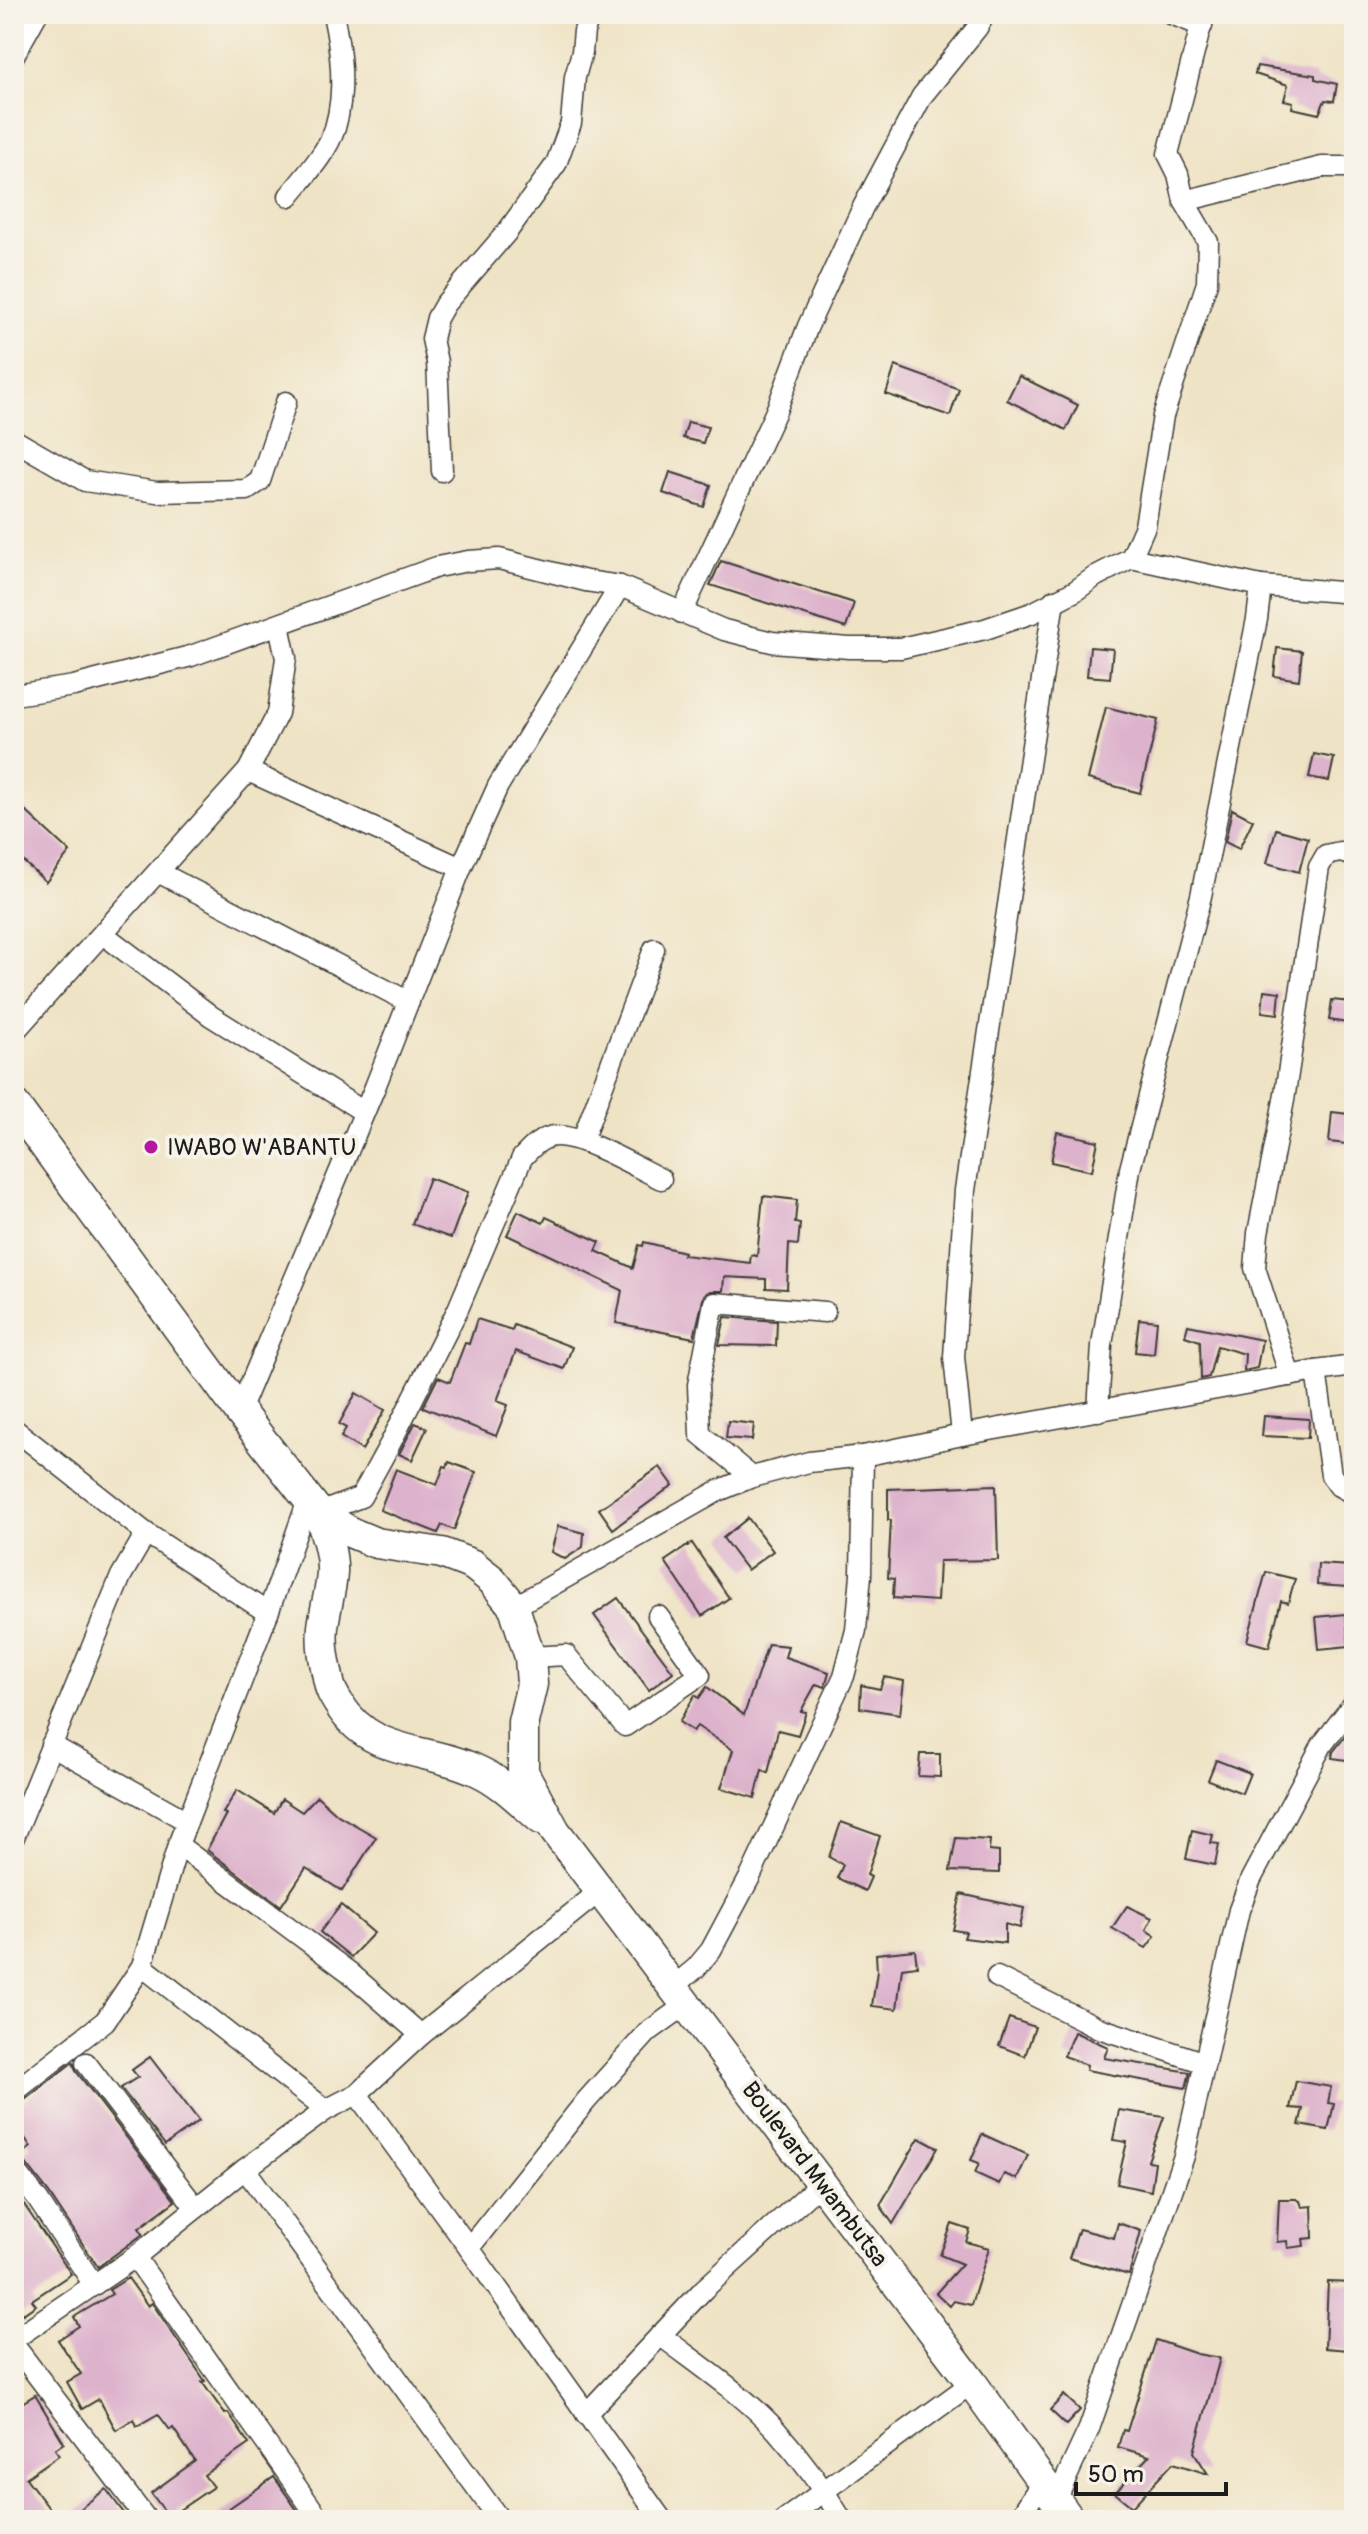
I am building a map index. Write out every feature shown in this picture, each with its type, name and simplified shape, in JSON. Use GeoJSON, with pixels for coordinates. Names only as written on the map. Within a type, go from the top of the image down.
{"type":"FeatureCollection","features":[{"type":"Feature","properties":{"kind":"highway"},"geometry":{"type":"LineString","coordinates":[[14,1104],[239,1411],[314,1506]]}},
{"type":"Feature","properties":{"kind":"highway","name":"Boulevard Mwambutsa"},"geometry":{"type":"LineString","coordinates":[[314,1506],[352,1533],[376,1543],[442,1553],[473,1565],[492,1580],[514,1607],[530,1657],[532,1684],[523,1722],[523,1772],[555,1831],[972,2383],[1056,2501]]}},
{"type":"Feature","properties":{"kind":"highway","name":"Boulevard Mwambutsa"},"geometry":{"type":"LineString","coordinates":[[314,1506],[331,1553],[332,1572],[323,1627],[323,1655],[330,1690],[346,1715],[363,1732],[386,1744],[461,1763],[481,1772],[503,1786],[555,1831]]}},
{"type":"Feature","properties":{"kind":"street"},"geometry":{"type":"LineString","coordinates":[[14,55],[37,14]]}},
{"type":"Feature","properties":{"kind":"street"},"geometry":{"type":"LineString","coordinates":[[289,196],[313,167],[334,130],[342,61],[333,14]]}},
{"type":"Feature","properties":{"kind":"street"},"geometry":{"type":"LineString","coordinates":[[442,471],[437,362],[432,339],[437,318],[445,304],[507,232],[556,164],[571,123],[575,77],[584,31],[591,14]]}},
{"type":"Feature","properties":{"kind":"street"},"geometry":{"type":"LineString","coordinates":[[682,613],[776,411],[808,326],[863,207],[922,96],[985,14]]}},
{"type":"Feature","properties":{"kind":"street"},"geometry":{"type":"LineString","coordinates":[[14,695],[74,686],[191,656],[437,567],[468,561],[499,559],[586,581],[620,586],[724,630],[772,642],[849,648],[901,648],[985,629],[1032,613],[1075,591],[1131,558],[1145,526],[1163,416],[1207,283],[1208,242],[1184,201],[1178,174],[1168,154],[1203,20],[1171,14]]}},
{"type":"Feature","properties":{"kind":"street"},"geometry":{"type":"LineString","coordinates":[[1184,201],[1322,167],[1354,167]]}},
{"type":"Feature","properties":{"kind":"street"},"geometry":{"type":"LineString","coordinates":[[14,440],[85,481],[157,492],[247,490],[260,481],[286,402]]}},
{"type":"Feature","properties":{"kind":"street"},"geometry":{"type":"LineString","coordinates":[[1131,558],[1261,586],[1354,593]]}},
{"type":"Feature","properties":{"kind":"street"},"geometry":{"type":"LineString","coordinates":[[239,1411],[409,1002],[461,868],[498,786],[620,586]]}},
{"type":"Feature","properties":{"kind":"street"},"geometry":{"type":"LineString","coordinates":[[1098,1411],[1102,1345],[1130,1169],[1201,896],[1261,586]]}},
{"type":"Feature","properties":{"kind":"street"},"geometry":{"type":"LineString","coordinates":[[962,1435],[954,1357],[965,1190],[1054,600]]}},
{"type":"Feature","properties":{"kind":"street"},"geometry":{"type":"LineString","coordinates":[[14,1032],[248,771],[278,713],[286,658],[279,625]]}},
{"type":"Feature","properties":{"kind":"street"},"geometry":{"type":"LineString","coordinates":[[248,771],[461,868]]}},
{"type":"Feature","properties":{"kind":"street"},"geometry":{"type":"LineString","coordinates":[[1290,1376],[1255,1268],[1258,1233],[1284,1100],[1319,867],[1326,855],[1340,852],[1354,856]]}},
{"type":"Feature","properties":{"kind":"street"},"geometry":{"type":"LineString","coordinates":[[158,872],[409,1002]]}},
{"type":"Feature","properties":{"kind":"street"},"geometry":{"type":"LineString","coordinates":[[103,934],[211,1016],[364,1112]]}},
{"type":"Feature","properties":{"kind":"street"},"geometry":{"type":"LineString","coordinates":[[582,1141],[654,949]]}},
{"type":"Feature","properties":{"kind":"street"},"geometry":{"type":"LineString","coordinates":[[14,2092],[105,2021],[142,1966],[178,1845],[268,1613],[314,1506],[361,1497],[458,1309],[522,1158],[536,1142],[556,1136],[582,1141],[661,1179]]}},
{"type":"Feature","properties":{"kind":"street"},"geometry":{"type":"LineString","coordinates":[[752,1477],[700,1434],[698,1385],[714,1303],[825,1312]]}},
{"type":"Feature","properties":{"kind":"street"},"geometry":{"type":"LineString","coordinates":[[514,1607],[718,1491],[752,1477],[809,1462],[863,1456],[962,1435],[1354,1366]]}},
{"type":"Feature","properties":{"kind":"street"},"geometry":{"type":"LineString","coordinates":[[1316,1371],[1331,1475],[1339,1486],[1354,1494]]}},
{"type":"Feature","properties":{"kind":"street"},"geometry":{"type":"LineString","coordinates":[[15,1433],[146,1533],[268,1613]]}},
{"type":"Feature","properties":{"kind":"street"},"geometry":{"type":"LineString","coordinates":[[469,2248],[586,2101],[680,1996],[711,1950],[751,1875],[844,1676],[856,1630],[859,1603],[863,1456]]}},
{"type":"Feature","properties":{"kind":"street"},"geometry":{"type":"LineString","coordinates":[[14,1837],[121,1576],[146,1533]]}},
{"type":"Feature","properties":{"kind":"street"},"geometry":{"type":"LineString","coordinates":[[530,1657],[566,1655],[625,1726],[700,1675],[658,1616]]}},
{"type":"Feature","properties":{"kind":"street"},"geometry":{"type":"LineString","coordinates":[[1018,2520],[1056,2501],[1089,2429],[1184,2156],[1239,1910],[1251,1879],[1322,1745],[1354,1703]]}},
{"type":"Feature","properties":{"kind":"street"},"geometry":{"type":"LineString","coordinates":[[51,1745],[187,1821]]}},
{"type":"Feature","properties":{"kind":"street"},"geometry":{"type":"LineString","coordinates":[[178,1845],[349,1972],[421,2035]]}},
{"type":"Feature","properties":{"kind":"street"},"geometry":{"type":"LineString","coordinates":[[147,2520],[14,2342],[135,2257],[245,2169],[326,2110],[357,2094],[421,2035],[600,1891]]}},
{"type":"Feature","properties":{"kind":"street"},"geometry":{"type":"LineString","coordinates":[[142,1966],[326,2110]]}},
{"type":"Feature","properties":{"kind":"street"},"geometry":{"type":"LineString","coordinates":[[997,1977],[1099,2028],[1205,2063]]}},
{"type":"Feature","properties":{"kind":"street"},"geometry":{"type":"LineString","coordinates":[[86,2063],[196,2208]]}},
{"type":"Feature","properties":{"kind":"street"},"geometry":{"type":"LineString","coordinates":[[357,2094],[662,2520]]}},
{"type":"Feature","properties":{"kind":"street"},"geometry":{"type":"LineString","coordinates":[[14,2169],[94,2285]]}},
{"type":"Feature","properties":{"kind":"street"},"geometry":{"type":"LineString","coordinates":[[245,2169],[500,2520]]}},
{"type":"Feature","properties":{"kind":"street"},"geometry":{"type":"LineString","coordinates":[[586,2414],[704,2289],[821,2183]]}},
{"type":"Feature","properties":{"kind":"street"},"geometry":{"type":"LineString","coordinates":[[135,2257],[320,2520]]}},
{"type":"Feature","properties":{"kind":"street"},"geometry":{"type":"LineString","coordinates":[[660,2335],[729,2388],[767,2422],[824,2491],[842,2520]]}},
{"type":"Feature","properties":{"kind":"street"},"geometry":{"type":"LineString","coordinates":[[784,2520],[972,2383]]}},
{"type":"Feature","properties":{"kind":"building"},"geometry":{"type":"Polygon","coordinates":[[[1257,66],[1315,75],[1315,79],[1337,84],[1334,101],[1325,100],[1319,114],[1292,108],[1293,102],[1284,100],[1288,85],[1255,74],[1257,66]]]}},
{"type":"Feature","properties":{"kind":"building"},"geometry":{"type":"Polygon","coordinates":[[[895,366],[959,389],[950,416],[886,394],[895,366]]]}},
{"type":"Feature","properties":{"kind":"building"},"geometry":{"type":"Polygon","coordinates":[[[1019,376],[1078,405],[1066,430],[1007,400],[1019,376]]]}},
{"type":"Feature","properties":{"kind":"building"},"geometry":{"type":"Polygon","coordinates":[[[688,422],[708,427],[703,443],[683,438],[688,422]]]}},
{"type":"Feature","properties":{"kind":"building"},"geometry":{"type":"Polygon","coordinates":[[[670,472],[711,485],[704,507],[663,493],[670,472]]]}},
{"type":"Feature","properties":{"kind":"building"},"geometry":{"type":"Polygon","coordinates":[[[721,561],[854,603],[846,628],[710,585],[721,561]]]}},
{"type":"Feature","properties":{"kind":"building"},"geometry":{"type":"Polygon","coordinates":[[[1090,647],[1113,649],[1110,678],[1087,676],[1090,647]]]}},
{"type":"Feature","properties":{"kind":"building"},"geometry":{"type":"Polygon","coordinates":[[[1277,648],[1302,651],[1299,680],[1274,676],[1277,648]]]}},
{"type":"Feature","properties":{"kind":"building"},"geometry":{"type":"Polygon","coordinates":[[[1106,707],[1158,720],[1140,793],[1088,779],[1106,707]]]}},
{"type":"Feature","properties":{"kind":"building"},"geometry":{"type":"Polygon","coordinates":[[[1314,754],[1334,758],[1329,781],[1309,777],[1314,754]]]}},
{"type":"Feature","properties":{"kind":"building"},"geometry":{"type":"Polygon","coordinates":[[[14,800],[70,852],[46,882],[14,853],[14,800]]]}},
{"type":"Feature","properties":{"kind":"building"},"geometry":{"type":"Polygon","coordinates":[[[1232,809],[1253,820],[1239,849],[1225,842],[1232,809]]]}},
{"type":"Feature","properties":{"kind":"building"},"geometry":{"type":"Polygon","coordinates":[[[1276,829],[1308,838],[1299,872],[1267,863],[1276,829]]]}},
{"type":"Feature","properties":{"kind":"building"},"geometry":{"type":"Polygon","coordinates":[[[1264,990],[1280,992],[1278,1014],[1262,1012],[1264,990]]]}},
{"type":"Feature","properties":{"kind":"building"},"geometry":{"type":"Polygon","coordinates":[[[1332,1000],[1350,1002],[1347,1023],[1329,1020],[1332,1000]]]}},
{"type":"Feature","properties":{"kind":"building"},"geometry":{"type":"Polygon","coordinates":[[[1332,1112],[1348,1114],[1346,1144],[1329,1142],[1332,1112]]]}},
{"type":"Feature","properties":{"kind":"building"},"geometry":{"type":"Polygon","coordinates":[[[1057,1132],[1098,1141],[1092,1171],[1051,1162],[1057,1132]]]}},
{"type":"Feature","properties":{"kind":"building"},"geometry":{"type":"Polygon","coordinates":[[[429,1178],[468,1192],[451,1238],[412,1224],[429,1178]]]}},
{"type":"Feature","properties":{"kind":"building"},"geometry":{"type":"Polygon","coordinates":[[[763,1196],[797,1200],[795,1223],[800,1224],[798,1245],[789,1244],[787,1289],[766,1288],[766,1279],[724,1277],[723,1291],[710,1291],[704,1295],[694,1338],[616,1323],[622,1290],[507,1235],[518,1211],[543,1223],[546,1217],[600,1242],[596,1251],[633,1268],[639,1245],[643,1246],[644,1242],[684,1252],[683,1255],[750,1263],[751,1255],[757,1256],[763,1196]]]}},
{"type":"Feature","properties":{"kind":"building"},"geometry":{"type":"Polygon","coordinates":[[[725,1317],[777,1321],[776,1346],[719,1345],[725,1317]]]}},
{"type":"Feature","properties":{"kind":"building"},"geometry":{"type":"Polygon","coordinates":[[[477,1319],[512,1330],[514,1325],[572,1347],[564,1369],[516,1351],[497,1401],[508,1405],[496,1436],[423,1407],[438,1377],[450,1382],[465,1343],[469,1344],[477,1319]]]}},
{"type":"Feature","properties":{"kind":"building"},"geometry":{"type":"Polygon","coordinates":[[[1139,1319],[1157,1321],[1154,1354],[1135,1352],[1139,1319]]]}},
{"type":"Feature","properties":{"kind":"building"},"geometry":{"type":"Polygon","coordinates":[[[1188,1325],[1262,1340],[1257,1368],[1244,1371],[1245,1354],[1217,1346],[1209,1377],[1201,1379],[1200,1341],[1185,1336],[1188,1325]]]}},
{"type":"Feature","properties":{"kind":"building"},"geometry":{"type":"Polygon","coordinates":[[[356,1393],[385,1410],[362,1450],[341,1437],[346,1428],[339,1424],[356,1393]]]}},
{"type":"Feature","properties":{"kind":"building"},"geometry":{"type":"Polygon","coordinates":[[[1264,1416],[1309,1419],[1308,1438],[1262,1436],[1264,1416]]]}},
{"type":"Feature","properties":{"kind":"building"},"geometry":{"type":"Polygon","coordinates":[[[728,1421],[754,1424],[752,1440],[726,1438],[728,1421]]]}},
{"type":"Feature","properties":{"kind":"building"},"geometry":{"type":"Polygon","coordinates":[[[415,1423],[427,1428],[412,1460],[399,1454],[415,1423]]]}},
{"type":"Feature","properties":{"kind":"building"},"geometry":{"type":"Polygon","coordinates":[[[449,1462],[476,1472],[454,1530],[442,1525],[438,1533],[380,1510],[396,1469],[437,1485],[444,1466],[447,1467],[449,1462]]]}},
{"type":"Feature","properties":{"kind":"building"},"geometry":{"type":"Polygon","coordinates":[[[660,1467],[673,1485],[613,1529],[599,1509],[660,1467]]]}},
{"type":"Feature","properties":{"kind":"building"},"geometry":{"type":"Polygon","coordinates":[[[996,1485],[998,1560],[939,1561],[937,1601],[893,1598],[894,1579],[888,1578],[891,1520],[888,1520],[888,1489],[996,1485]]]}},
{"type":"Feature","properties":{"kind":"building"},"geometry":{"type":"Polygon","coordinates":[[[748,1518],[773,1551],[747,1570],[723,1538],[748,1518]]]}},
{"type":"Feature","properties":{"kind":"building"},"geometry":{"type":"Polygon","coordinates":[[[558,1526],[584,1533],[583,1547],[565,1559],[551,1552],[558,1526]]]}},
{"type":"Feature","properties":{"kind":"building"},"geometry":{"type":"Polygon","coordinates":[[[692,1543],[729,1598],[702,1616],[665,1561],[692,1543]]]}},
{"type":"Feature","properties":{"kind":"building"},"geometry":{"type":"Polygon","coordinates":[[[1318,1564],[1350,1566],[1349,1587],[1317,1585],[1318,1564]]]}},
{"type":"Feature","properties":{"kind":"building"},"geometry":{"type":"Polygon","coordinates":[[[1266,1572],[1295,1579],[1288,1603],[1281,1601],[1269,1647],[1247,1641],[1266,1572]]]}},
{"type":"Feature","properties":{"kind":"building"},"geometry":{"type":"Polygon","coordinates":[[[618,1598],[673,1672],[649,1690],[594,1615],[618,1598]]]}},
{"type":"Feature","properties":{"kind":"building"},"geometry":{"type":"Polygon","coordinates":[[[1346,1614],[1349,1646],[1319,1649],[1316,1617],[1346,1614]]]}},
{"type":"Feature","properties":{"kind":"building"},"geometry":{"type":"Polygon","coordinates":[[[768,1644],[788,1646],[785,1657],[829,1672],[825,1687],[816,1684],[801,1711],[806,1712],[798,1735],[778,1730],[768,1773],[762,1770],[755,1798],[721,1788],[733,1750],[697,1726],[693,1731],[679,1722],[695,1695],[699,1698],[707,1687],[744,1715],[768,1644]]]}},
{"type":"Feature","properties":{"kind":"building"},"geometry":{"type":"Polygon","coordinates":[[[884,1677],[904,1681],[900,1714],[860,1708],[861,1685],[880,1689],[884,1677]]]}},
{"type":"Feature","properties":{"kind":"building"},"geometry":{"type":"Polygon","coordinates":[[[1347,1734],[1354,1735],[1354,1761],[1332,1758],[1333,1752],[1347,1734]]]}},
{"type":"Feature","properties":{"kind":"building"},"geometry":{"type":"Polygon","coordinates":[[[920,1754],[940,1754],[940,1777],[918,1776],[920,1754]]]}},
{"type":"Feature","properties":{"kind":"building"},"geometry":{"type":"Polygon","coordinates":[[[1216,1760],[1250,1773],[1242,1793],[1208,1780],[1216,1760]]]}},
{"type":"Feature","properties":{"kind":"building"},"geometry":{"type":"Polygon","coordinates":[[[237,1790],[274,1813],[282,1799],[302,1812],[317,1796],[338,1815],[376,1837],[342,1891],[306,1868],[281,1906],[207,1850],[237,1790]]]}},
{"type":"Feature","properties":{"kind":"building"},"geometry":{"type":"Polygon","coordinates":[[[841,1822],[880,1836],[865,1891],[837,1878],[843,1865],[829,1857],[841,1822]]]}},
{"type":"Feature","properties":{"kind":"building"},"geometry":{"type":"Polygon","coordinates":[[[1192,1830],[1213,1835],[1211,1843],[1219,1844],[1215,1865],[1186,1859],[1192,1830]]]}},
{"type":"Feature","properties":{"kind":"building"},"geometry":{"type":"Polygon","coordinates":[[[956,1838],[990,1840],[989,1851],[999,1852],[999,1873],[950,1871],[956,1838]]]}},
{"type":"Feature","properties":{"kind":"building"},"geometry":{"type":"Polygon","coordinates":[[[961,1894],[1024,1908],[1020,1928],[1005,1924],[1005,1943],[964,1938],[966,1932],[953,1930],[961,1894]]]}},
{"type":"Feature","properties":{"kind":"building"},"geometry":{"type":"Polygon","coordinates":[[[341,1905],[374,1933],[351,1957],[320,1932],[341,1905]]]}},
{"type":"Feature","properties":{"kind":"building"},"geometry":{"type":"Polygon","coordinates":[[[1127,1906],[1152,1918],[1146,1930],[1155,1936],[1146,1948],[1112,1928],[1127,1906]]]}},
{"type":"Feature","properties":{"kind":"building"},"geometry":{"type":"Polygon","coordinates":[[[915,1950],[917,1966],[902,1968],[897,2009],[872,2006],[876,1954],[915,1950]]]}},
{"type":"Feature","properties":{"kind":"building"},"geometry":{"type":"Polygon","coordinates":[[[1009,2018],[1035,2027],[1025,2056],[999,2046],[1009,2018]]]}},
{"type":"Feature","properties":{"kind":"building"},"geometry":{"type":"Polygon","coordinates":[[[1074,2032],[1108,2047],[1104,2058],[1190,2072],[1186,2088],[1086,2070],[1087,2065],[1064,2056],[1074,2032]]]}},
{"type":"Feature","properties":{"kind":"building"},"geometry":{"type":"Polygon","coordinates":[[[150,2057],[199,2121],[165,2145],[121,2088],[138,2077],[132,2070],[150,2057]]]}},
{"type":"Feature","properties":{"kind":"building"},"geometry":{"type":"Polygon","coordinates":[[[73,2062],[76,2071],[175,2201],[139,2228],[143,2234],[98,2267],[49,2193],[18,2157],[31,2147],[14,2122],[14,2105],[73,2062]]]}},
{"type":"Feature","properties":{"kind":"building"},"geometry":{"type":"Polygon","coordinates":[[[1296,2081],[1331,2087],[1328,2103],[1334,2104],[1328,2130],[1299,2125],[1303,2109],[1290,2108],[1296,2081]]]}},
{"type":"Feature","properties":{"kind":"building"},"geometry":{"type":"Polygon","coordinates":[[[1119,2110],[1164,2117],[1148,2161],[1155,2162],[1151,2191],[1117,2184],[1127,2142],[1113,2140],[1119,2110]]]}},
{"type":"Feature","properties":{"kind":"building"},"geometry":{"type":"Polygon","coordinates":[[[982,2134],[1028,2155],[1017,2179],[1004,2174],[999,2184],[975,2173],[979,2163],[971,2160],[982,2134]]]}},
{"type":"Feature","properties":{"kind":"building"},"geometry":{"type":"Polygon","coordinates":[[[919,2138],[938,2148],[893,2224],[880,2205],[919,2138]]]}},
{"type":"Feature","properties":{"kind":"building"},"geometry":{"type":"Polygon","coordinates":[[[14,2190],[71,2274],[32,2300],[36,2305],[23,2314],[14,2301],[14,2190]]]}},
{"type":"Feature","properties":{"kind":"building"},"geometry":{"type":"Polygon","coordinates":[[[1279,2199],[1296,2199],[1302,2207],[1312,2206],[1313,2238],[1303,2239],[1304,2246],[1288,2248],[1287,2241],[1277,2242],[1279,2199]]]}},
{"type":"Feature","properties":{"kind":"building"},"geometry":{"type":"Polygon","coordinates":[[[1118,2223],[1141,2231],[1129,2275],[1069,2258],[1079,2229],[1114,2238],[1118,2223]]]}},
{"type":"Feature","properties":{"kind":"building"},"geometry":{"type":"Polygon","coordinates":[[[952,2224],[970,2230],[966,2242],[989,2248],[971,2305],[954,2301],[950,2306],[936,2293],[962,2264],[940,2255],[952,2224]]]}},
{"type":"Feature","properties":{"kind":"building"},"geometry":{"type":"Polygon","coordinates":[[[128,2278],[148,2306],[152,2303],[205,2381],[202,2382],[249,2444],[204,2475],[213,2487],[169,2517],[151,2493],[195,2461],[173,2428],[170,2430],[158,2414],[137,2426],[134,2419],[116,2430],[99,2399],[82,2409],[67,2382],[81,2374],[58,2340],[79,2326],[74,2317],[112,2294],[109,2290],[128,2278]]]}},
{"type":"Feature","properties":{"kind":"building"},"geometry":{"type":"Polygon","coordinates":[[[1328,2282],[1352,2283],[1348,2350],[1325,2348],[1328,2282]]]}},
{"type":"Feature","properties":{"kind":"building"},"geometry":{"type":"Polygon","coordinates":[[[1156,2340],[1220,2358],[1194,2452],[1208,2474],[1173,2463],[1132,2507],[1115,2493],[1149,2456],[1118,2447],[1123,2430],[1127,2431],[1156,2340]]]}},
{"type":"Feature","properties":{"kind":"building"},"geometry":{"type":"Polygon","coordinates":[[[35,2395],[64,2443],[55,2449],[59,2455],[26,2478],[51,2511],[39,2520],[14,2520],[14,2408],[35,2395]]]}},
{"type":"Feature","properties":{"kind":"building"},"geometry":{"type":"Polygon","coordinates":[[[1064,2395],[1080,2410],[1066,2425],[1050,2410],[1064,2395]]]}},
{"type":"Feature","properties":{"kind":"building"},"geometry":{"type":"Polygon","coordinates":[[[274,2477],[304,2520],[212,2520],[274,2477]]]}},
{"type":"Feature","properties":{"kind":"building"},"geometry":{"type":"Polygon","coordinates":[[[106,2489],[129,2520],[65,2520],[106,2489]]]}},
{"type":"Feature","properties":{"kind":"place","name":"IWABO W'ABANTU"},"geometry":{"type":"Point","coordinates":[151,1147]}}]}
